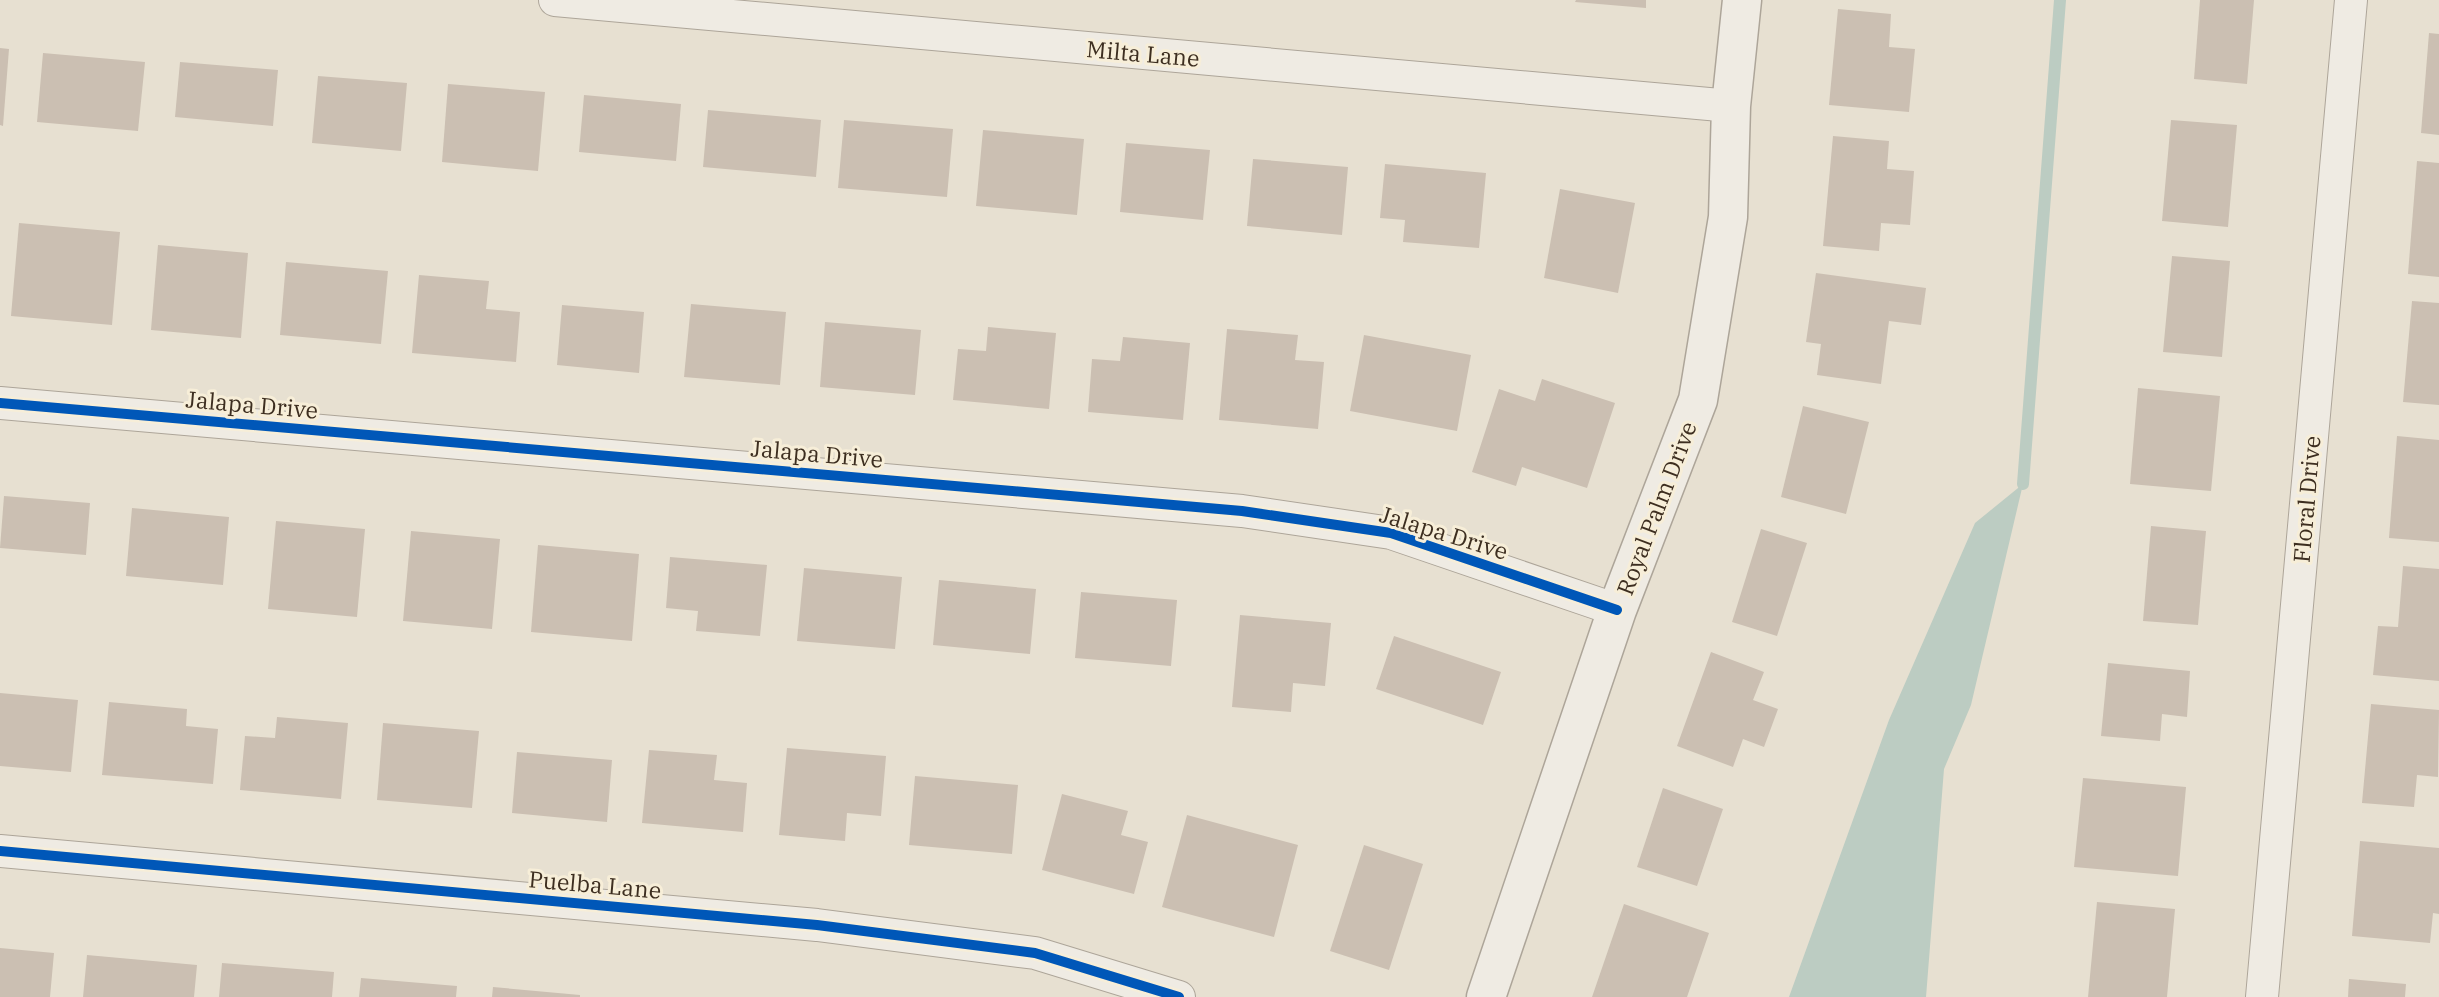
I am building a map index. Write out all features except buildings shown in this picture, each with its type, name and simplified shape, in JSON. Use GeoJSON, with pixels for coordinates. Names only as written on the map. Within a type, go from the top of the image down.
{"type":"FeatureCollection","features":[{"type":"Feature","properties":{"kind":"street","name":"Milta Lane"},"geometry":{"type":"LineString","coordinates":[[555,0],[1731,106]]}},
{"type":"Feature","properties":{"kind":"street","name":"Royal Palm Drive"},"geometry":{"type":"LineString","coordinates":[[1486,997],[1617,610],[1698,400],[1728,217],[1731,106],[1741,0]]}},
{"type":"Feature","properties":{"kind":"street","name":"Floral Drive"},"geometry":{"type":"LineString","coordinates":[[2262,997],[2351,0]]}},
{"type":"Feature","properties":{"kind":"street","name":"Jalapa Drive"},"geometry":{"type":"LineString","coordinates":[[0,403],[1242,510],[1391,533],[1617,610]]}},
{"type":"Feature","properties":{"kind":"street","name":"Puelba Lane"},"geometry":{"type":"LineString","coordinates":[[0,850],[817,925],[1035,953],[1179,997]]}},
{"type":"Feature","properties":{"kind":"shaded area"},"geometry":{"type":"Polygon","coordinates":[[[2023,484],[1971,705],[1944,769],[1926,997],[1789,997],[1889,720],[1975,523],[2023,484]]]}},
{"type":"Feature","properties":{"kind":"waterway"},"geometry":{"type":"LineString","coordinates":[[2023,484],[2060,0]]}},
{"type":"Feature","properties":{"kind":"cycle path"},"geometry":{"type":"LineString","coordinates":[[0,403],[1242,511],[1391,533],[1617,610]]}},
{"type":"Feature","properties":{"kind":"cycle path"},"geometry":{"type":"LineString","coordinates":[[0,851],[817,925],[1035,953],[1179,997]]}}]}
